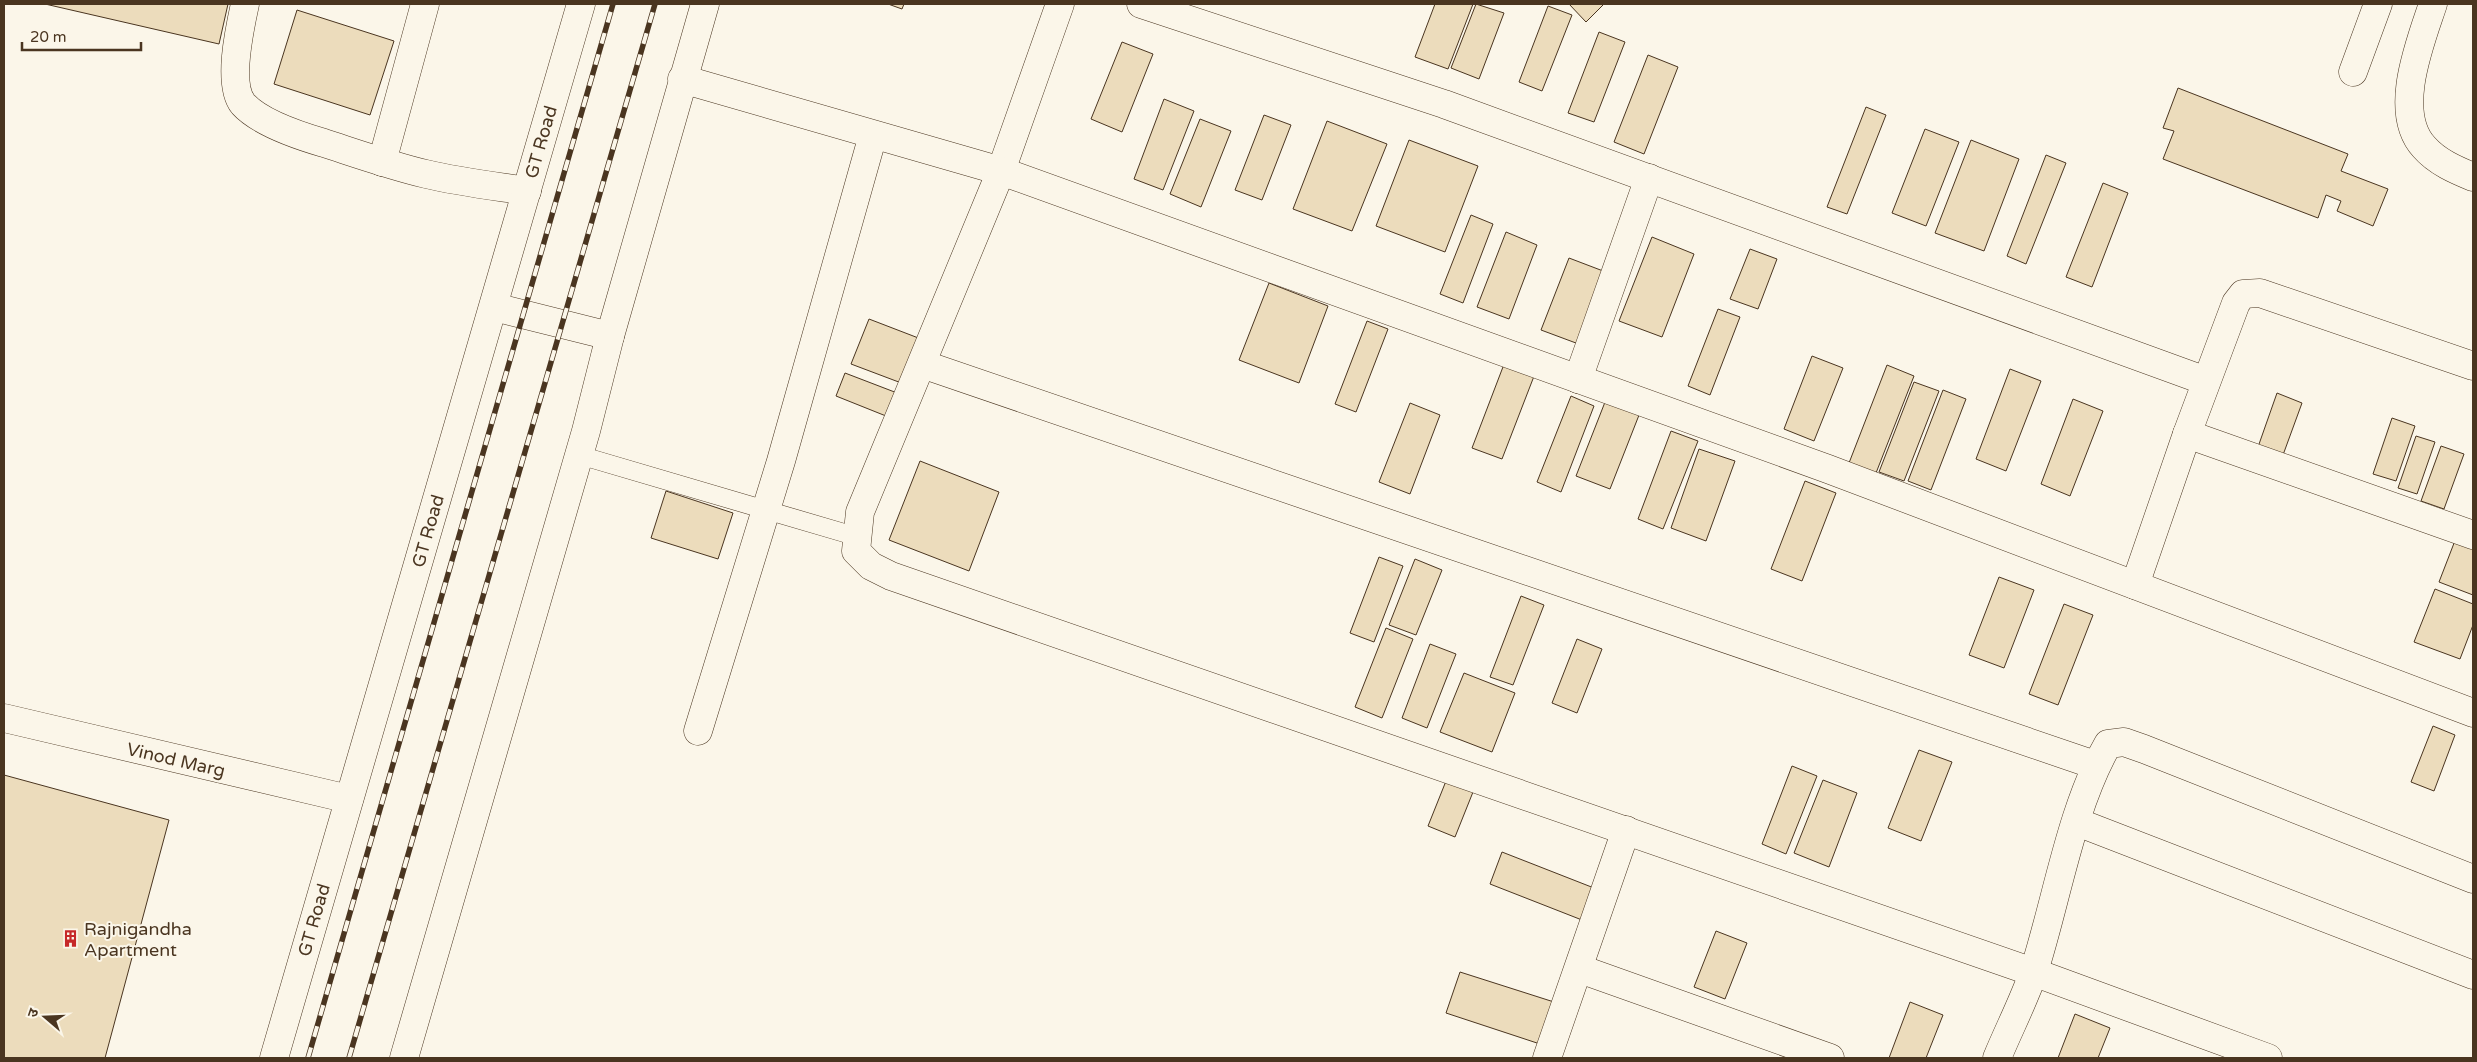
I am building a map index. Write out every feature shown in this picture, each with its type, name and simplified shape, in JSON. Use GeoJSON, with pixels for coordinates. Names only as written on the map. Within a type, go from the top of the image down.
{"type":"FeatureCollection","features":[{"type":"Feature","properties":{"kind":"main road"},"geometry":{"type":"LineString","coordinates":[[246,4],[238,36],[235,74],[242,103],[260,117],[299,135],[382,162],[427,174],[527,191]]}},
{"type":"Feature","properties":{"kind":"main road"},"geometry":{"type":"LineString","coordinates":[[382,162],[425,4]]}},
{"type":"Feature","properties":{"kind":"main road","name":"GT Road"},"geometry":{"type":"LineString","coordinates":[[274,1058],[581,4]]}},
{"type":"Feature","properties":{"kind":"main road"},"geometry":{"type":"LineString","coordinates":[[404,1058],[579,455],[610,336],[705,4]]}},
{"type":"Feature","properties":{"kind":"main road"},"geometry":{"type":"LineString","coordinates":[[1060,4],[1001,171],[860,512],[856,551],[871,566],[892,576],[2033,972],[2268,1058]]}},
{"type":"Feature","properties":{"kind":"main road"},"geometry":{"type":"LineString","coordinates":[[1141,4],[1444,104],[2206,380]]}},
{"type":"Feature","properties":{"kind":"main road"},"geometry":{"type":"LineString","coordinates":[[2353,72],[2378,4]]}},
{"type":"Feature","properties":{"kind":"main road"},"geometry":{"type":"LineString","coordinates":[[2433,4],[2410,85],[2409,118],[2423,147],[2450,167],[2473,177]]}},
{"type":"Feature","properties":{"kind":"main road"},"geometry":{"type":"LineString","coordinates":[[682,80],[1001,171],[1828,469],[2473,713]]}},
{"type":"Feature","properties":{"kind":"main road"},"geometry":{"type":"LineString","coordinates":[[698,731],[766,510],[873,135]]}},
{"type":"Feature","properties":{"kind":"main road"},"geometry":{"type":"LineString","coordinates":[[1578,379],[1649,178]]}},
{"type":"Feature","properties":{"kind":"main road"},"geometry":{"type":"LineString","coordinates":[[2135,585],[2206,380],[2236,303],[2243,294],[2252,293],[2473,366]]}},
{"type":"Feature","properties":{"kind":"main road"},"geometry":{"type":"LineString","coordinates":[[494,307],[610,336]]}},
{"type":"Feature","properties":{"kind":"main road"},"geometry":{"type":"LineString","coordinates":[[922,364],[2096,765]]}},
{"type":"Feature","properties":{"kind":"main road"},"geometry":{"type":"LineString","coordinates":[[2186,434],[2473,535]]}},
{"type":"Feature","properties":{"kind":"main road","name":"Vinod Marg"},"geometry":{"type":"LineString","coordinates":[[4,718],[349,799]]}},
{"type":"Feature","properties":{"kind":"main road"},"geometry":{"type":"LineString","coordinates":[[1997,1058],[2033,972],[2076,822],[2096,765],[2108,744],[2124,742],[2473,879]]}},
{"type":"Feature","properties":{"kind":"main road"},"geometry":{"type":"LineString","coordinates":[[2076,822],[2473,975]]}},
{"type":"Feature","properties":{"kind":"main road"},"geometry":{"type":"LineString","coordinates":[[1547,1058],[1580,968],[1626,830]]}},
{"type":"Feature","properties":{"kind":"main road"},"geometry":{"type":"LineString","coordinates":[[1580,968],[1830,1058]]}},
{"type":"Feature","properties":{"kind":"lane"},"geometry":{"type":"LineString","coordinates":[[579,455],[858,537]]}},
{"type":"Feature","properties":{"kind":"building"},"geometry":{"type":"Polygon","coordinates":[[[45,4],[228,4],[219,44],[45,4]]]}},
{"type":"Feature","properties":{"kind":"building"},"geometry":{"type":"Polygon","coordinates":[[[888,4],[904,4],[902,9],[888,4]]]}},
{"type":"Feature","properties":{"kind":"building"},"geometry":{"type":"Polygon","coordinates":[[[1435,4],[1473,4],[1448,69],[1415,57],[1435,4]]]}},
{"type":"Feature","properties":{"kind":"building"},"geometry":{"type":"Polygon","coordinates":[[[1476,4],[1504,13],[1479,79],[1451,68],[1476,4]]]}},
{"type":"Feature","properties":{"kind":"building"},"geometry":{"type":"Polygon","coordinates":[[[1569,4],[1604,4],[1586,22],[1569,4]]]}},
{"type":"Feature","properties":{"kind":"building"},"geometry":{"type":"Polygon","coordinates":[[[1548,6],[1572,15],[1542,91],[1519,82],[1548,6]]]}},
{"type":"Feature","properties":{"kind":"building"},"geometry":{"type":"Polygon","coordinates":[[[297,10],[394,41],[370,115],[274,84],[297,10]]]}},
{"type":"Feature","properties":{"kind":"building"},"geometry":{"type":"Polygon","coordinates":[[[1599,32],[1625,42],[1594,122],[1568,113],[1599,32]]]}},
{"type":"Feature","properties":{"kind":"building"},"geometry":{"type":"Polygon","coordinates":[[[1122,42],[1153,54],[1122,132],[1091,119],[1122,42]]]}},
{"type":"Feature","properties":{"kind":"building"},"geometry":{"type":"Polygon","coordinates":[[[1648,55],[1678,67],[1644,154],[1614,142],[1648,55]]]}},
{"type":"Feature","properties":{"kind":"building"},"geometry":{"type":"Polygon","coordinates":[[[2178,88],[2348,154],[2341,171],[2388,189],[2373,226],[2337,211],[2341,201],[2326,195],[2318,218],[2163,159],[2174,131],[2163,128],[2178,88]]]}},
{"type":"Feature","properties":{"kind":"building"},"geometry":{"type":"Polygon","coordinates":[[[1164,99],[1194,111],[1163,190],[1134,179],[1164,99]]]}},
{"type":"Feature","properties":{"kind":"building"},"geometry":{"type":"Polygon","coordinates":[[[1866,107],[1886,115],[1847,214],[1827,207],[1866,107]]]}},
{"type":"Feature","properties":{"kind":"building"},"geometry":{"type":"Polygon","coordinates":[[[1264,115],[1291,125],[1262,200],[1235,190],[1264,115]]]}},
{"type":"Feature","properties":{"kind":"building"},"geometry":{"type":"Polygon","coordinates":[[[1200,119],[1231,131],[1201,207],[1170,194],[1200,119]]]}},
{"type":"Feature","properties":{"kind":"building"},"geometry":{"type":"Polygon","coordinates":[[[1327,121],[1387,144],[1352,231],[1293,209],[1327,121]]]}},
{"type":"Feature","properties":{"kind":"building"},"geometry":{"type":"Polygon","coordinates":[[[1925,129],[1959,142],[1926,226],[1892,213],[1925,129]]]}},
{"type":"Feature","properties":{"kind":"building"},"geometry":{"type":"Polygon","coordinates":[[[1409,140],[1478,166],[1445,252],[1376,226],[1409,140]]]}},
{"type":"Feature","properties":{"kind":"building"},"geometry":{"type":"Polygon","coordinates":[[[1971,140],[2019,159],[1984,251],[1935,233],[1971,140]]]}},
{"type":"Feature","properties":{"kind":"building"},"geometry":{"type":"Polygon","coordinates":[[[2046,155],[2066,163],[2026,264],[2007,256],[2046,155]]]}},
{"type":"Feature","properties":{"kind":"building"},"geometry":{"type":"Polygon","coordinates":[[[2103,183],[2128,193],[2092,287],[2066,277],[2103,183]]]}},
{"type":"Feature","properties":{"kind":"building"},"geometry":{"type":"Polygon","coordinates":[[[1471,215],[1493,224],[1463,303],[1440,294],[1471,215]]]}},
{"type":"Feature","properties":{"kind":"building"},"geometry":{"type":"Polygon","coordinates":[[[1506,232],[1537,245],[1509,319],[1477,307],[1506,232]]]}},
{"type":"Feature","properties":{"kind":"building"},"geometry":{"type":"Polygon","coordinates":[[[1652,237],[1694,254],[1662,337],[1619,321],[1652,237]]]}},
{"type":"Feature","properties":{"kind":"building"},"geometry":{"type":"Polygon","coordinates":[[[1750,249],[1777,259],[1758,309],[1730,299],[1750,249]]]}},
{"type":"Feature","properties":{"kind":"building"},"geometry":{"type":"Polygon","coordinates":[[[1569,258],[1611,274],[1584,346],[1541,330],[1569,258]]]}},
{"type":"Feature","properties":{"kind":"building"},"geometry":{"type":"Polygon","coordinates":[[[1269,283],[1328,306],[1299,383],[1239,360],[1269,283]]]}},
{"type":"Feature","properties":{"kind":"building"},"geometry":{"type":"Polygon","coordinates":[[[1718,309],[1740,317],[1710,395],[1688,386],[1718,309]]]}},
{"type":"Feature","properties":{"kind":"building"},"geometry":{"type":"Polygon","coordinates":[[[869,319],[921,339],[904,384],[851,364],[869,319]]]}},
{"type":"Feature","properties":{"kind":"building"},"geometry":{"type":"Polygon","coordinates":[[[1367,321],[1388,329],[1356,412],[1335,404],[1367,321]]]}},
{"type":"Feature","properties":{"kind":"building"},"geometry":{"type":"Polygon","coordinates":[[[1812,356],[1843,368],[1814,441],[1784,429],[1812,356]]]}},
{"type":"Feature","properties":{"kind":"building"},"geometry":{"type":"Polygon","coordinates":[[[1506,359],[1536,371],[1502,459],[1472,448],[1506,359]]]}},
{"type":"Feature","properties":{"kind":"building"},"geometry":{"type":"Polygon","coordinates":[[[1887,365],[1914,376],[1876,473],[1849,463],[1887,365]]]}},
{"type":"Feature","properties":{"kind":"building"},"geometry":{"type":"Polygon","coordinates":[[[2010,369],[2041,381],[2006,471],[1976,459],[2010,369]]]}},
{"type":"Feature","properties":{"kind":"building"},"geometry":{"type":"Polygon","coordinates":[[[845,373],[905,396],[896,420],[836,396],[845,373]]]}},
{"type":"Feature","properties":{"kind":"building"},"geometry":{"type":"Polygon","coordinates":[[[1914,382],[1939,391],[1904,481],[1879,472],[1914,382]]]}},
{"type":"Feature","properties":{"kind":"building"},"geometry":{"type":"Polygon","coordinates":[[[1943,390],[1966,399],[1931,490],[1908,481],[1943,390]]]}},
{"type":"Feature","properties":{"kind":"building"},"geometry":{"type":"Polygon","coordinates":[[[2277,393],[2302,403],[2283,455],[2258,447],[2277,393]]]}},
{"type":"Feature","properties":{"kind":"building"},"geometry":{"type":"Polygon","coordinates":[[[1571,396],[1594,406],[1561,492],[1537,482],[1571,396]]]}},
{"type":"Feature","properties":{"kind":"building"},"geometry":{"type":"Polygon","coordinates":[[[1607,397],[1641,410],[1610,489],[1576,476],[1607,397]]]}},
{"type":"Feature","properties":{"kind":"building"},"geometry":{"type":"Polygon","coordinates":[[[2073,399],[2103,411],[2070,496],[2041,484],[2073,399]]]}},
{"type":"Feature","properties":{"kind":"building"},"geometry":{"type":"Polygon","coordinates":[[[1410,403],[1440,415],[1410,494],[1379,482],[1410,403]]]}},
{"type":"Feature","properties":{"kind":"building"},"geometry":{"type":"Polygon","coordinates":[[[2392,418],[2415,426],[2396,481],[2373,474],[2392,418]]]}},
{"type":"Feature","properties":{"kind":"building"},"geometry":{"type":"Polygon","coordinates":[[[1671,431],[1698,441],[1663,529],[1638,519],[1671,431]]]}},
{"type":"Feature","properties":{"kind":"building"},"geometry":{"type":"Polygon","coordinates":[[[2416,436],[2435,442],[2417,494],[2398,488],[2416,436]]]}},
{"type":"Feature","properties":{"kind":"building"},"geometry":{"type":"Polygon","coordinates":[[[2441,446],[2464,454],[2444,509],[2421,501],[2441,446]]]}},
{"type":"Feature","properties":{"kind":"building"},"geometry":{"type":"Polygon","coordinates":[[[1699,449],[1735,461],[1706,541],[1671,528],[1699,449]]]}},
{"type":"Feature","properties":{"kind":"building"},"geometry":{"type":"Polygon","coordinates":[[[920,461],[999,492],[969,571],[889,540],[920,461]]]}},
{"type":"Feature","properties":{"kind":"building"},"geometry":{"type":"Polygon","coordinates":[[[1805,481],[1836,493],[1802,581],[1771,569],[1805,481]]]}},
{"type":"Feature","properties":{"kind":"building"},"geometry":{"type":"Polygon","coordinates":[[[666,491],[733,513],[718,559],[651,538],[666,491]]]}},
{"type":"Feature","properties":{"kind":"building"},"geometry":{"type":"Polygon","coordinates":[[[2456,538],[2473,545],[2473,595],[2439,582],[2456,538]]]}},
{"type":"Feature","properties":{"kind":"building"},"geometry":{"type":"Polygon","coordinates":[[[1379,557],[1403,566],[1374,642],[1350,633],[1379,557]]]}},
{"type":"Feature","properties":{"kind":"building"},"geometry":{"type":"Polygon","coordinates":[[[1415,559],[1442,570],[1416,635],[1389,625],[1415,559]]]}},
{"type":"Feature","properties":{"kind":"building"},"geometry":{"type":"Polygon","coordinates":[[[1999,577],[2034,590],[2004,668],[1969,655],[1999,577]]]}},
{"type":"Feature","properties":{"kind":"building"},"geometry":{"type":"Polygon","coordinates":[[[2435,589],[2473,604],[2473,625],[2460,659],[2414,642],[2435,589]]]}},
{"type":"Feature","properties":{"kind":"building"},"geometry":{"type":"Polygon","coordinates":[[[1521,596],[1544,605],[1513,685],[1490,677],[1521,596]]]}},
{"type":"Feature","properties":{"kind":"building"},"geometry":{"type":"Polygon","coordinates":[[[2064,604],[2093,615],[2058,705],[2029,694],[2064,604]]]}},
{"type":"Feature","properties":{"kind":"building"},"geometry":{"type":"Polygon","coordinates":[[[1386,628],[1413,639],[1382,718],[1355,707],[1386,628]]]}},
{"type":"Feature","properties":{"kind":"building"},"geometry":{"type":"Polygon","coordinates":[[[1577,639],[1602,649],[1577,713],[1552,703],[1577,639]]]}},
{"type":"Feature","properties":{"kind":"building"},"geometry":{"type":"Polygon","coordinates":[[[1430,644],[1456,654],[1427,728],[1402,718],[1430,644]]]}},
{"type":"Feature","properties":{"kind":"building"},"geometry":{"type":"Polygon","coordinates":[[[1464,673],[1515,693],[1492,752],[1440,732],[1464,673]]]}},
{"type":"Feature","properties":{"kind":"building"},"geometry":{"type":"Polygon","coordinates":[[[2433,726],[2455,735],[2434,791],[2411,782],[2433,726]]]}},
{"type":"Feature","properties":{"kind":"building"},"geometry":{"type":"Polygon","coordinates":[[[1919,750],[1952,762],[1921,841],[1888,828],[1919,750]]]}},
{"type":"Feature","properties":{"kind":"building"},"geometry":{"type":"Polygon","coordinates":[[[1792,766],[1817,776],[1786,854],[1762,844],[1792,766]]]}},
{"type":"Feature","properties":{"kind":"building","name":"Rajnigandha Apartment"},"geometry":{"type":"Polygon","coordinates":[[[4,775],[169,820],[105,1058],[4,1058],[4,775]]]}},
{"type":"Feature","properties":{"kind":"building"},"geometry":{"type":"Polygon","coordinates":[[[1823,780],[1857,793],[1829,867],[1794,853],[1823,780]]]}},
{"type":"Feature","properties":{"kind":"building"},"geometry":{"type":"Polygon","coordinates":[[[1446,781],[1473,792],[1455,837],[1428,826],[1446,781]]]}},
{"type":"Feature","properties":{"kind":"building"},"geometry":{"type":"Polygon","coordinates":[[[1502,852],[1594,888],[1582,920],[1490,884],[1502,852]]]}},
{"type":"Feature","properties":{"kind":"building"},"geometry":{"type":"Polygon","coordinates":[[[1716,931],[1747,943],[1725,999],[1694,987],[1716,931]]]}},
{"type":"Feature","properties":{"kind":"building"},"geometry":{"type":"Polygon","coordinates":[[[1460,972],[1554,1002],[1540,1044],[1446,1013],[1460,972]]]}},
{"type":"Feature","properties":{"kind":"building"},"geometry":{"type":"Polygon","coordinates":[[[1910,1002],[1943,1015],[1926,1058],[1889,1058],[1910,1002]]]}},
{"type":"Feature","properties":{"kind":"building"},"geometry":{"type":"Polygon","coordinates":[[[2075,1014],[2110,1028],[2098,1058],[2058,1058],[2075,1014]]]}},
{"type":"Feature","properties":{"kind":"railway"},"geometry":{"type":"LineString","coordinates":[[308,1058],[613,4]]}},
{"type":"Feature","properties":{"kind":"railway"},"geometry":{"type":"LineString","coordinates":[[349,1058],[655,4]]}},
{"type":"Feature","properties":{"kind":"place","name":"Rajnigandha Apartment"},"geometry":{"type":"Point","coordinates":[70,939]}}]}
